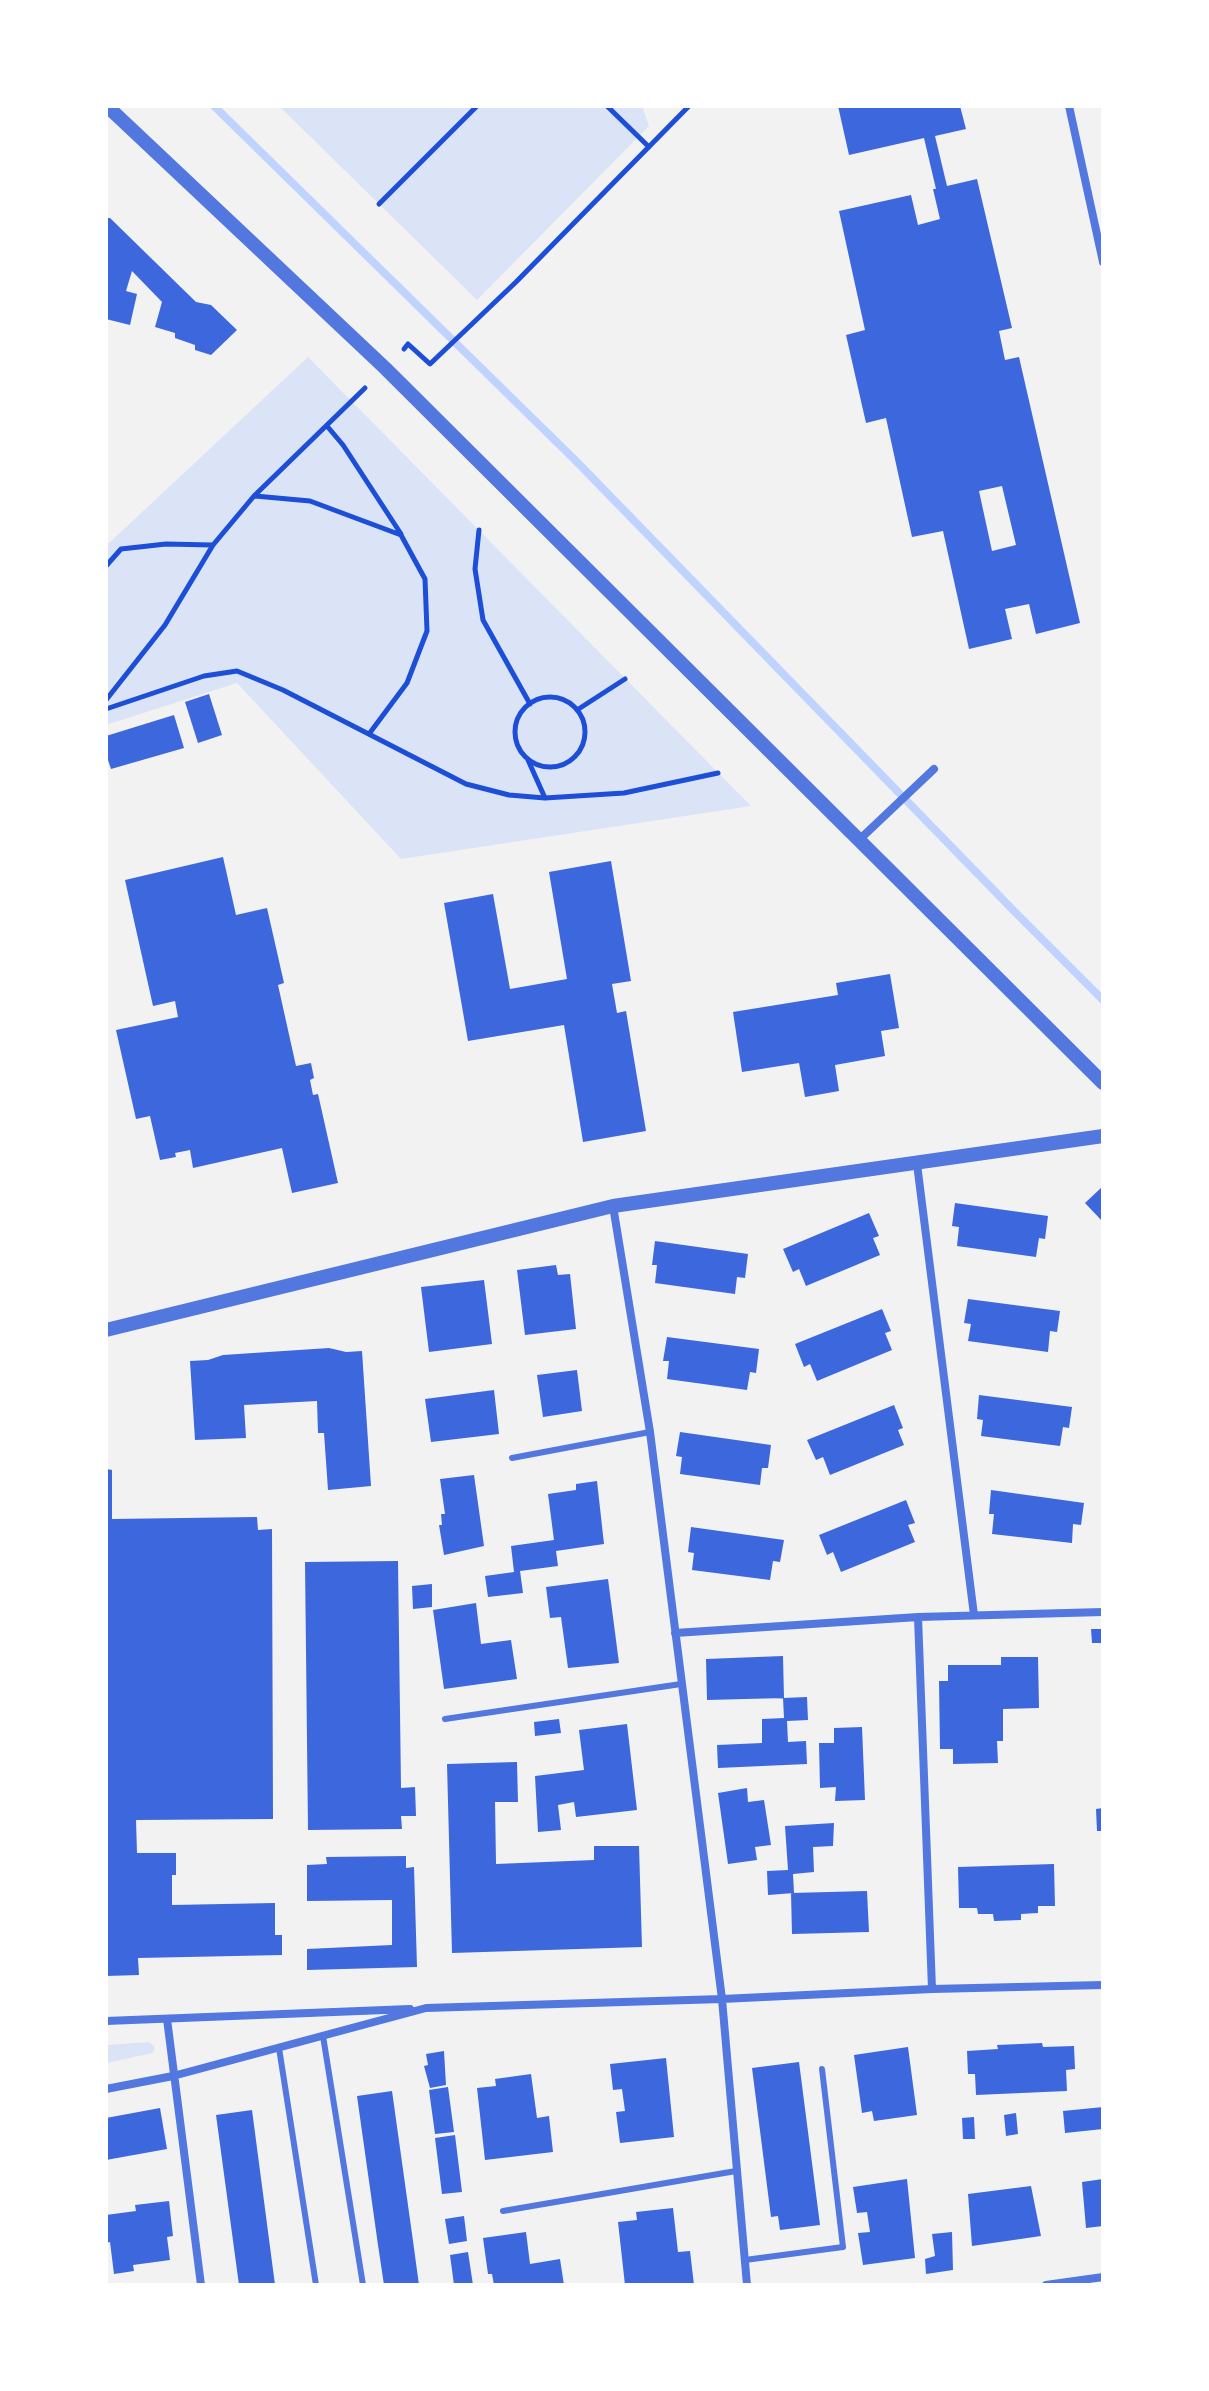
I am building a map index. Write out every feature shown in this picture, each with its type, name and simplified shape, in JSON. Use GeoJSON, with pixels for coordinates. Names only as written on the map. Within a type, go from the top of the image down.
{"type":"FeatureCollection","features":[{"type":"Feature","properties":{"kind":"street"},"geometry":{"type":"LineString","coordinates":[[107,106],[385,368],[1103,1083]]}},
{"type":"Feature","properties":{"kind":"street"},"geometry":{"type":"LineString","coordinates":[[1069,106],[1103,262]]}},
{"type":"Feature","properties":{"kind":"street"},"geometry":{"type":"LineString","coordinates":[[858,841],[934,769]]}},
{"type":"Feature","properties":{"kind":"street"},"geometry":{"type":"LineString","coordinates":[[106,1330],[613,1206],[1103,1136]]}},
{"type":"Feature","properties":{"kind":"street"},"geometry":{"type":"LineString","coordinates":[[917,1164],[974,1615]]}},
{"type":"Feature","properties":{"kind":"street"},"geometry":{"type":"LineString","coordinates":[[613,1206],[650,1432],[722,1999],[747,2285]]}},
{"type":"Feature","properties":{"kind":"street"},"geometry":{"type":"LineString","coordinates":[[675,1633],[918,1617],[1103,1612]]}},
{"type":"Feature","properties":{"kind":"street"},"geometry":{"type":"LineString","coordinates":[[918,1617],[932,1989]]}},
{"type":"Feature","properties":{"kind":"street"},"geometry":{"type":"LineString","coordinates":[[106,2021],[1103,1985]]}},
{"type":"Feature","properties":{"kind":"street"},"geometry":{"type":"LineString","coordinates":[[106,2089],[173,2076],[426,2008]]}},
{"type":"Feature","properties":{"kind":"street"},"geometry":{"type":"LineString","coordinates":[[167,2019],[201,2285]]}},
{"type":"Feature","properties":{"kind":"street"},"geometry":{"type":"LineString","coordinates":[[1046,2285],[1103,2277]]}},
{"type":"Feature","properties":{"kind":"lane"},"geometry":{"type":"LineString","coordinates":[[512,1458],[650,1432]]}},
{"type":"Feature","properties":{"kind":"lane"},"geometry":{"type":"LineString","coordinates":[[445,1719],[681,1684]]}},
{"type":"Feature","properties":{"kind":"lane"},"geometry":{"type":"LineString","coordinates":[[323,2036],[363,2285]]}},
{"type":"Feature","properties":{"kind":"lane"},"geometry":{"type":"LineString","coordinates":[[279,2048],[316,2285]]}},
{"type":"Feature","properties":{"kind":"lane"},"geometry":{"type":"LineString","coordinates":[[745,2260],[843,2247],[822,2069]]}},
{"type":"Feature","properties":{"kind":"lane"},"geometry":{"type":"LineString","coordinates":[[503,2211],[736,2171]]}},
{"type":"Feature","properties":{"kind":"path"},"geometry":{"type":"LineString","coordinates":[[379,204],[477,106]]}},
{"type":"Feature","properties":{"kind":"path"},"geometry":{"type":"LineString","coordinates":[[607,106],[649,147]]}},
{"type":"Feature","properties":{"kind":"path"},"geometry":{"type":"LineString","coordinates":[[404,349],[408,344],[430,364],[689,106]]}},
{"type":"Feature","properties":{"kind":"path"},"geometry":{"type":"LineString","coordinates":[[106,700],[165,625],[213,545],[254,496],[365,388]]}},
{"type":"Feature","properties":{"kind":"path"},"geometry":{"type":"LineString","coordinates":[[327,426],[343,445],[401,535],[425,579],[427,631],[407,683],[369,734]]}},
{"type":"Feature","properties":{"kind":"path"},"geometry":{"type":"LineString","coordinates":[[254,496],[310,501],[401,535]]}},
{"type":"Feature","properties":{"kind":"path"},"geometry":{"type":"LineString","coordinates":[[479,530],[475,569],[483,620],[530,704]]}},
{"type":"Feature","properties":{"kind":"path"},"geometry":{"type":"LineString","coordinates":[[106,566],[121,549],[166,544],[213,545]]}},
{"type":"Feature","properties":{"kind":"path"},"geometry":{"type":"LineString","coordinates":[[106,709],[204,676],[237,671],[283,690],[466,784],[509,795],[545,798],[624,793],[718,773]]}},
{"type":"Feature","properties":{"kind":"path"},"geometry":{"type":"LineString","coordinates":[[577,710],[625,679]]}},
{"type":"Feature","properties":{"kind":"path"},"geometry":{"type":"LineString","coordinates":[[527,759],[548,767],[570,761],[578,753],[585,731],[583,720],[568,702],[546,697],[530,704],[518,717],[515,728],[515,740],[545,798]]}},
{"type":"Feature","properties":{"kind":"shaded area"},"geometry":{"type":"Polygon","coordinates":[[[279,106],[642,106],[649,126],[477,300],[279,106]]]}},
{"type":"Feature","properties":{"kind":"shaded area"},"geometry":{"type":"Polygon","coordinates":[[[308,357],[751,806],[401,859],[237,683],[106,725],[106,541],[109,543],[308,357]]]}},
{"type":"Feature","properties":{"kind":"shaded area"},"geometry":{"type":"Polygon","coordinates":[[[149,2042],[155,2047],[153,2053],[106,2063],[106,2045],[149,2042]]]}},
{"type":"Feature","properties":{"kind":"building"},"geometry":{"type":"Polygon","coordinates":[[[838,106],[960,106],[966,129],[935,136],[947,186],[977,179],[1012,328],[999,331],[1005,360],[1019,357],[1080,623],[1036,634],[1029,604],[1005,609],[1012,639],[969,649],[943,531],[912,537],[886,418],[866,423],[846,335],[865,330],[839,211],[911,195],[918,225],[940,219],[933,189],[936,189],[924,138],[849,155],[838,106]],[[1002,486],[979,491],[992,551],[1016,545],[1002,486]]]}},
{"type":"Feature","properties":{"kind":"building"},"geometry":{"type":"Polygon","coordinates":[[[106,218],[110,218],[196,302],[211,305],[237,330],[211,355],[175,338],[175,333],[155,327],[162,302],[132,271],[126,291],[137,294],[130,325],[106,319],[106,218]]]}},
{"type":"Feature","properties":{"kind":"building"},"geometry":{"type":"Polygon","coordinates":[[[209,694],[222,735],[198,743],[185,702],[209,694]]]}},
{"type":"Feature","properties":{"kind":"building"},"geometry":{"type":"Polygon","coordinates":[[[174,715],[184,748],[111,769],[106,754],[106,736],[174,715]]]}},
{"type":"Feature","properties":{"kind":"building"},"geometry":{"type":"Polygon","coordinates":[[[223,857],[236,915],[267,908],[284,983],[278,985],[296,1066],[311,1063],[313,1095],[318,1094],[338,1183],[292,1193],[282,1148],[193,1168],[190,1150],[160,1160],[150,1116],[136,1119],[116,1030],[178,1017],[175,1001],[153,1006],[125,880],[223,857]]]}},
{"type":"Feature","properties":{"kind":"building"},"geometry":{"type":"Polygon","coordinates":[[[611,861],[631,981],[612,984],[617,1013],[626,1011],[646,1131],[583,1142],[564,1025],[468,1041],[444,903],[493,894],[510,989],[567,979],[549,872],[611,861]]]}},
{"type":"Feature","properties":{"kind":"building"},"geometry":{"type":"Polygon","coordinates":[[[890,974],[899,1028],[881,1031],[885,1056],[835,1065],[839,1091],[805,1097],[799,1063],[742,1072],[733,1012],[838,995],[836,983],[890,974]]]}},
{"type":"Feature","properties":{"kind":"building"},"geometry":{"type":"Polygon","coordinates":[[[1103,1188],[1103,1222],[1085,1203],[1103,1188]]]}},
{"type":"Feature","properties":{"kind":"building"},"geometry":{"type":"Polygon","coordinates":[[[955,1203],[1048,1216],[1045,1239],[1039,1238],[1036,1257],[957,1246],[959,1227],[952,1226],[955,1203]]]}},
{"type":"Feature","properties":{"kind":"building"},"geometry":{"type":"Polygon","coordinates":[[[869,1213],[879,1236],[873,1238],[880,1255],[806,1286],[799,1269],[793,1272],[783,1249],[869,1213]]]}},
{"type":"Feature","properties":{"kind":"building"},"geometry":{"type":"Polygon","coordinates":[[[655,1241],[748,1254],[745,1278],[737,1277],[735,1294],[655,1283],[657,1265],[652,1265],[655,1241]]]}},
{"type":"Feature","properties":{"kind":"building"},"geometry":{"type":"Polygon","coordinates":[[[556,1265],[558,1275],[570,1274],[576,1329],[525,1335],[517,1270],[556,1265]]]}},
{"type":"Feature","properties":{"kind":"building"},"geometry":{"type":"Polygon","coordinates":[[[484,1280],[492,1344],[429,1352],[421,1287],[484,1280]]]}},
{"type":"Feature","properties":{"kind":"building"},"geometry":{"type":"Polygon","coordinates":[[[968,1299],[1060,1311],[1057,1332],[1050,1331],[1048,1352],[968,1341],[971,1324],[964,1323],[968,1299]]]}},
{"type":"Feature","properties":{"kind":"building"},"geometry":{"type":"Polygon","coordinates":[[[882,1309],[891,1331],[885,1333],[892,1350],[817,1381],[810,1364],[804,1367],[795,1344],[882,1309]]]}},
{"type":"Feature","properties":{"kind":"building"},"geometry":{"type":"Polygon","coordinates":[[[667,1337],[759,1349],[756,1373],[750,1372],[747,1390],[667,1379],[669,1361],[663,1361],[667,1337]]]}},
{"type":"Feature","properties":{"kind":"building"},"geometry":{"type":"Polygon","coordinates":[[[329,1348],[346,1352],[362,1351],[371,1486],[328,1490],[324,1433],[318,1433],[317,1401],[244,1405],[246,1438],[195,1440],[190,1361],[223,1355],[329,1348]]]}},
{"type":"Feature","properties":{"kind":"building"},"geometry":{"type":"Polygon","coordinates":[[[577,1370],[582,1411],[543,1417],[537,1375],[577,1370]]]}},
{"type":"Feature","properties":{"kind":"building"},"geometry":{"type":"Polygon","coordinates":[[[494,1390],[499,1434],[431,1442],[425,1399],[494,1390]]]}},
{"type":"Feature","properties":{"kind":"building"},"geometry":{"type":"Polygon","coordinates":[[[979,1395],[1072,1407],[1069,1428],[1063,1427],[1060,1446],[981,1436],[983,1420],[977,1419],[979,1395]]]}},
{"type":"Feature","properties":{"kind":"building"},"geometry":{"type":"Polygon","coordinates":[[[894,1405],[903,1428],[898,1430],[904,1445],[830,1475],[823,1457],[816,1460],[807,1440],[894,1405]]]}},
{"type":"Feature","properties":{"kind":"building"},"geometry":{"type":"Polygon","coordinates":[[[680,1432],[771,1445],[768,1468],[762,1468],[760,1485],[680,1474],[682,1457],[676,1456],[680,1432]]]}},
{"type":"Feature","properties":{"kind":"building"},"geometry":{"type":"Polygon","coordinates":[[[106,1469],[112,1470],[112,1519],[257,1517],[258,1530],[272,1529],[273,1819],[136,1820],[137,1853],[176,1853],[172,1905],[275,1903],[275,1935],[282,1935],[282,1955],[138,1958],[139,1975],[106,1976],[106,1469]]]}},
{"type":"Feature","properties":{"kind":"building"},"geometry":{"type":"Polygon","coordinates":[[[474,1475],[484,1546],[444,1555],[439,1525],[442,1525],[441,1514],[445,1514],[440,1479],[474,1475]]]}},
{"type":"Feature","properties":{"kind":"building"},"geometry":{"type":"Polygon","coordinates":[[[597,1481],[604,1544],[556,1551],[558,1566],[520,1571],[523,1593],[488,1597],[485,1576],[514,1572],[511,1546],[554,1540],[548,1494],[576,1490],[576,1484],[597,1481]]]}},
{"type":"Feature","properties":{"kind":"building"},"geometry":{"type":"Polygon","coordinates":[[[991,1490],[1084,1503],[1081,1525],[1073,1524],[1072,1543],[992,1534],[994,1514],[989,1514],[991,1490]]]}},
{"type":"Feature","properties":{"kind":"building"},"geometry":{"type":"Polygon","coordinates":[[[906,1500],[915,1523],[908,1525],[915,1542],[841,1572],[833,1552],[827,1555],[819,1535],[906,1500]]]}},
{"type":"Feature","properties":{"kind":"building"},"geometry":{"type":"Polygon","coordinates":[[[691,1527],[784,1540],[780,1562],[773,1561],[770,1580],[692,1570],[694,1553],[688,1552],[691,1527]]]}},
{"type":"Feature","properties":{"kind":"building"},"geometry":{"type":"Polygon","coordinates":[[[398,1561],[401,1788],[415,1787],[416,1816],[401,1816],[402,1829],[308,1830],[305,1562],[398,1561]]]}},
{"type":"Feature","properties":{"kind":"building"},"geometry":{"type":"Polygon","coordinates":[[[608,1579],[619,1663],[568,1668],[561,1617],[550,1618],[546,1587],[608,1579]]]}},
{"type":"Feature","properties":{"kind":"building"},"geometry":{"type":"Polygon","coordinates":[[[432,1584],[432,1607],[413,1609],[412,1586],[432,1584]]]}},
{"type":"Feature","properties":{"kind":"building"},"geometry":{"type":"Polygon","coordinates":[[[476,1603],[481,1644],[511,1640],[517,1679],[444,1689],[433,1610],[476,1603]]]}},
{"type":"Feature","properties":{"kind":"building"},"geometry":{"type":"Polygon","coordinates":[[[1091,1629],[1103,1629],[1103,1643],[1092,1643],[1091,1629]]]}},
{"type":"Feature","properties":{"kind":"building"},"geometry":{"type":"Polygon","coordinates":[[[783,1656],[784,1698],[707,1700],[706,1659],[783,1656]]]}},
{"type":"Feature","properties":{"kind":"building"},"geometry":{"type":"Polygon","coordinates":[[[1001,1657],[1038,1657],[1039,1708],[1003,1709],[1003,1741],[997,1741],[998,1763],[953,1764],[953,1749],[940,1749],[939,1681],[948,1681],[948,1665],[1001,1665],[1001,1657]]]}},
{"type":"Feature","properties":{"kind":"building"},"geometry":{"type":"Polygon","coordinates":[[[807,1697],[808,1720],[787,1721],[788,1742],[806,1741],[807,1764],[718,1768],[717,1745],[762,1743],[762,1719],[784,1718],[783,1698],[807,1697]]]}},
{"type":"Feature","properties":{"kind":"building"},"geometry":{"type":"Polygon","coordinates":[[[559,1719],[561,1733],[535,1736],[534,1722],[559,1719]]]}},
{"type":"Feature","properties":{"kind":"building"},"geometry":{"type":"Polygon","coordinates":[[[627,1724],[637,1810],[576,1817],[574,1802],[558,1805],[561,1830],[538,1832],[535,1776],[584,1770],[579,1730],[627,1724]]]}},
{"type":"Feature","properties":{"kind":"building"},"geometry":{"type":"Polygon","coordinates":[[[862,1727],[865,1800],[835,1801],[836,1787],[820,1788],[819,1743],[834,1743],[834,1728],[862,1727]]]}},
{"type":"Feature","properties":{"kind":"building"},"geometry":{"type":"Polygon","coordinates":[[[517,1762],[518,1802],[495,1802],[496,1864],[594,1860],[594,1846],[639,1846],[642,1947],[452,1953],[447,1764],[517,1762]]]}},
{"type":"Feature","properties":{"kind":"building"},"geometry":{"type":"Polygon","coordinates":[[[747,1788],[748,1802],[764,1800],[771,1845],[755,1847],[757,1860],[728,1864],[718,1793],[747,1788]]]}},
{"type":"Feature","properties":{"kind":"building"},"geometry":{"type":"Polygon","coordinates":[[[1103,1808],[1103,1831],[1097,1831],[1096,1809],[1103,1808]]]}},
{"type":"Feature","properties":{"kind":"building"},"geometry":{"type":"Polygon","coordinates":[[[834,1823],[833,1846],[813,1847],[814,1872],[793,1874],[794,1893],[768,1895],[767,1871],[788,1870],[785,1826],[834,1823]]]}},
{"type":"Feature","properties":{"kind":"building"},"geometry":{"type":"Polygon","coordinates":[[[406,1856],[406,1868],[414,1867],[417,1967],[307,1970],[307,1949],[392,1945],[392,1900],[307,1901],[307,1865],[327,1864],[326,1857],[406,1856]]]}},
{"type":"Feature","properties":{"kind":"building"},"geometry":{"type":"Polygon","coordinates":[[[1054,1864],[1055,1906],[1038,1906],[1038,1913],[1021,1914],[1021,1920],[994,1921],[993,1914],[978,1914],[977,1908],[959,1908],[958,1867],[1054,1864]]]}},
{"type":"Feature","properties":{"kind":"building"},"geometry":{"type":"Polygon","coordinates":[[[867,1891],[869,1932],[792,1934],[791,1893],[867,1891]]]}},
{"type":"Feature","properties":{"kind":"building"},"geometry":{"type":"Polygon","coordinates":[[[1042,2043],[1043,2047],[1074,2046],[1075,2069],[1066,2070],[1067,2091],[976,2095],[975,2074],[968,2074],[967,2051],[998,2049],[997,2045],[1042,2043]]]}},
{"type":"Feature","properties":{"kind":"building"},"geometry":{"type":"Polygon","coordinates":[[[908,2047],[917,2115],[874,2121],[872,2111],[862,2113],[854,2055],[908,2047]]]}},
{"type":"Feature","properties":{"kind":"building"},"geometry":{"type":"Polygon","coordinates":[[[444,2051],[446,2085],[430,2088],[424,2066],[428,2065],[426,2054],[444,2051]]]}},
{"type":"Feature","properties":{"kind":"building"},"geometry":{"type":"Polygon","coordinates":[[[666,2058],[674,2137],[620,2143],[616,2112],[625,2111],[622,2089],[613,2090],[610,2064],[666,2058]]]}},
{"type":"Feature","properties":{"kind":"building"},"geometry":{"type":"Polygon","coordinates":[[[799,2062],[820,2225],[780,2230],[778,2216],[771,2217],[752,2068],[799,2062]]]}},
{"type":"Feature","properties":{"kind":"building"},"geometry":{"type":"Polygon","coordinates":[[[531,2074],[537,2118],[549,2116],[553,2152],[485,2160],[477,2088],[496,2086],[495,2079],[531,2074]]]}},
{"type":"Feature","properties":{"kind":"building"},"geometry":{"type":"Polygon","coordinates":[[[448,2087],[454,2132],[435,2134],[429,2090],[448,2087]]]}},
{"type":"Feature","properties":{"kind":"building"},"geometry":{"type":"Polygon","coordinates":[[[392,2091],[419,2285],[384,2285],[357,2096],[392,2091]]]}},
{"type":"Feature","properties":{"kind":"building"},"geometry":{"type":"Polygon","coordinates":[[[1103,2107],[1103,2129],[1065,2133],[1063,2111],[1103,2107]]]}},
{"type":"Feature","properties":{"kind":"building"},"geometry":{"type":"Polygon","coordinates":[[[160,2108],[167,2149],[106,2160],[106,2118],[160,2108]]]}},
{"type":"Feature","properties":{"kind":"building"},"geometry":{"type":"Polygon","coordinates":[[[252,2110],[275,2285],[239,2285],[216,2115],[252,2110]]]}},
{"type":"Feature","properties":{"kind":"building"},"geometry":{"type":"Polygon","coordinates":[[[1016,2113],[1018,2134],[1006,2136],[1004,2115],[1016,2113]]]}},
{"type":"Feature","properties":{"kind":"building"},"geometry":{"type":"Polygon","coordinates":[[[974,2117],[975,2139],[963,2139],[962,2118],[974,2117]]]}},
{"type":"Feature","properties":{"kind":"building"},"geometry":{"type":"Polygon","coordinates":[[[455,2135],[462,2192],[442,2194],[435,2138],[455,2135]]]}},
{"type":"Feature","properties":{"kind":"building"},"geometry":{"type":"Polygon","coordinates":[[[907,2179],[915,2258],[863,2265],[858,2233],[870,2232],[867,2212],[857,2213],[853,2187],[907,2179]]]}},
{"type":"Feature","properties":{"kind":"building"},"geometry":{"type":"Polygon","coordinates":[[[1103,2179],[1103,2226],[1086,2228],[1082,2182],[1103,2179]]]}},
{"type":"Feature","properties":{"kind":"building"},"geometry":{"type":"Polygon","coordinates":[[[1031,2186],[1041,2236],[972,2246],[968,2194],[1031,2186]]]}},
{"type":"Feature","properties":{"kind":"building"},"geometry":{"type":"Polygon","coordinates":[[[169,2201],[173,2236],[167,2237],[170,2260],[133,2265],[134,2271],[114,2274],[110,2242],[106,2243],[106,2215],[136,2211],[135,2205],[169,2201]]]}},
{"type":"Feature","properties":{"kind":"building"},"geometry":{"type":"Polygon","coordinates":[[[673,2208],[678,2252],[690,2251],[694,2285],[625,2285],[618,2222],[637,2220],[636,2212],[673,2208]]]}},
{"type":"Feature","properties":{"kind":"building"},"geometry":{"type":"Polygon","coordinates":[[[464,2216],[467,2241],[449,2244],[445,2219],[464,2216]]]}},
{"type":"Feature","properties":{"kind":"building"},"geometry":{"type":"Polygon","coordinates":[[[526,2232],[530,2264],[560,2259],[564,2285],[494,2285],[492,2274],[488,2274],[483,2238],[526,2232]]]}},
{"type":"Feature","properties":{"kind":"building"},"geometry":{"type":"Polygon","coordinates":[[[952,2232],[953,2270],[926,2274],[925,2259],[935,2256],[932,2234],[952,2232]]]}},
{"type":"Feature","properties":{"kind":"building"},"geometry":{"type":"Polygon","coordinates":[[[468,2252],[473,2285],[454,2285],[450,2255],[468,2252]]]}},
{"type":"Feature","properties":{"kind":"waterway"},"geometry":{"type":"LineString","coordinates":[[214,106],[575,460],[1103,1000]]}}]}
